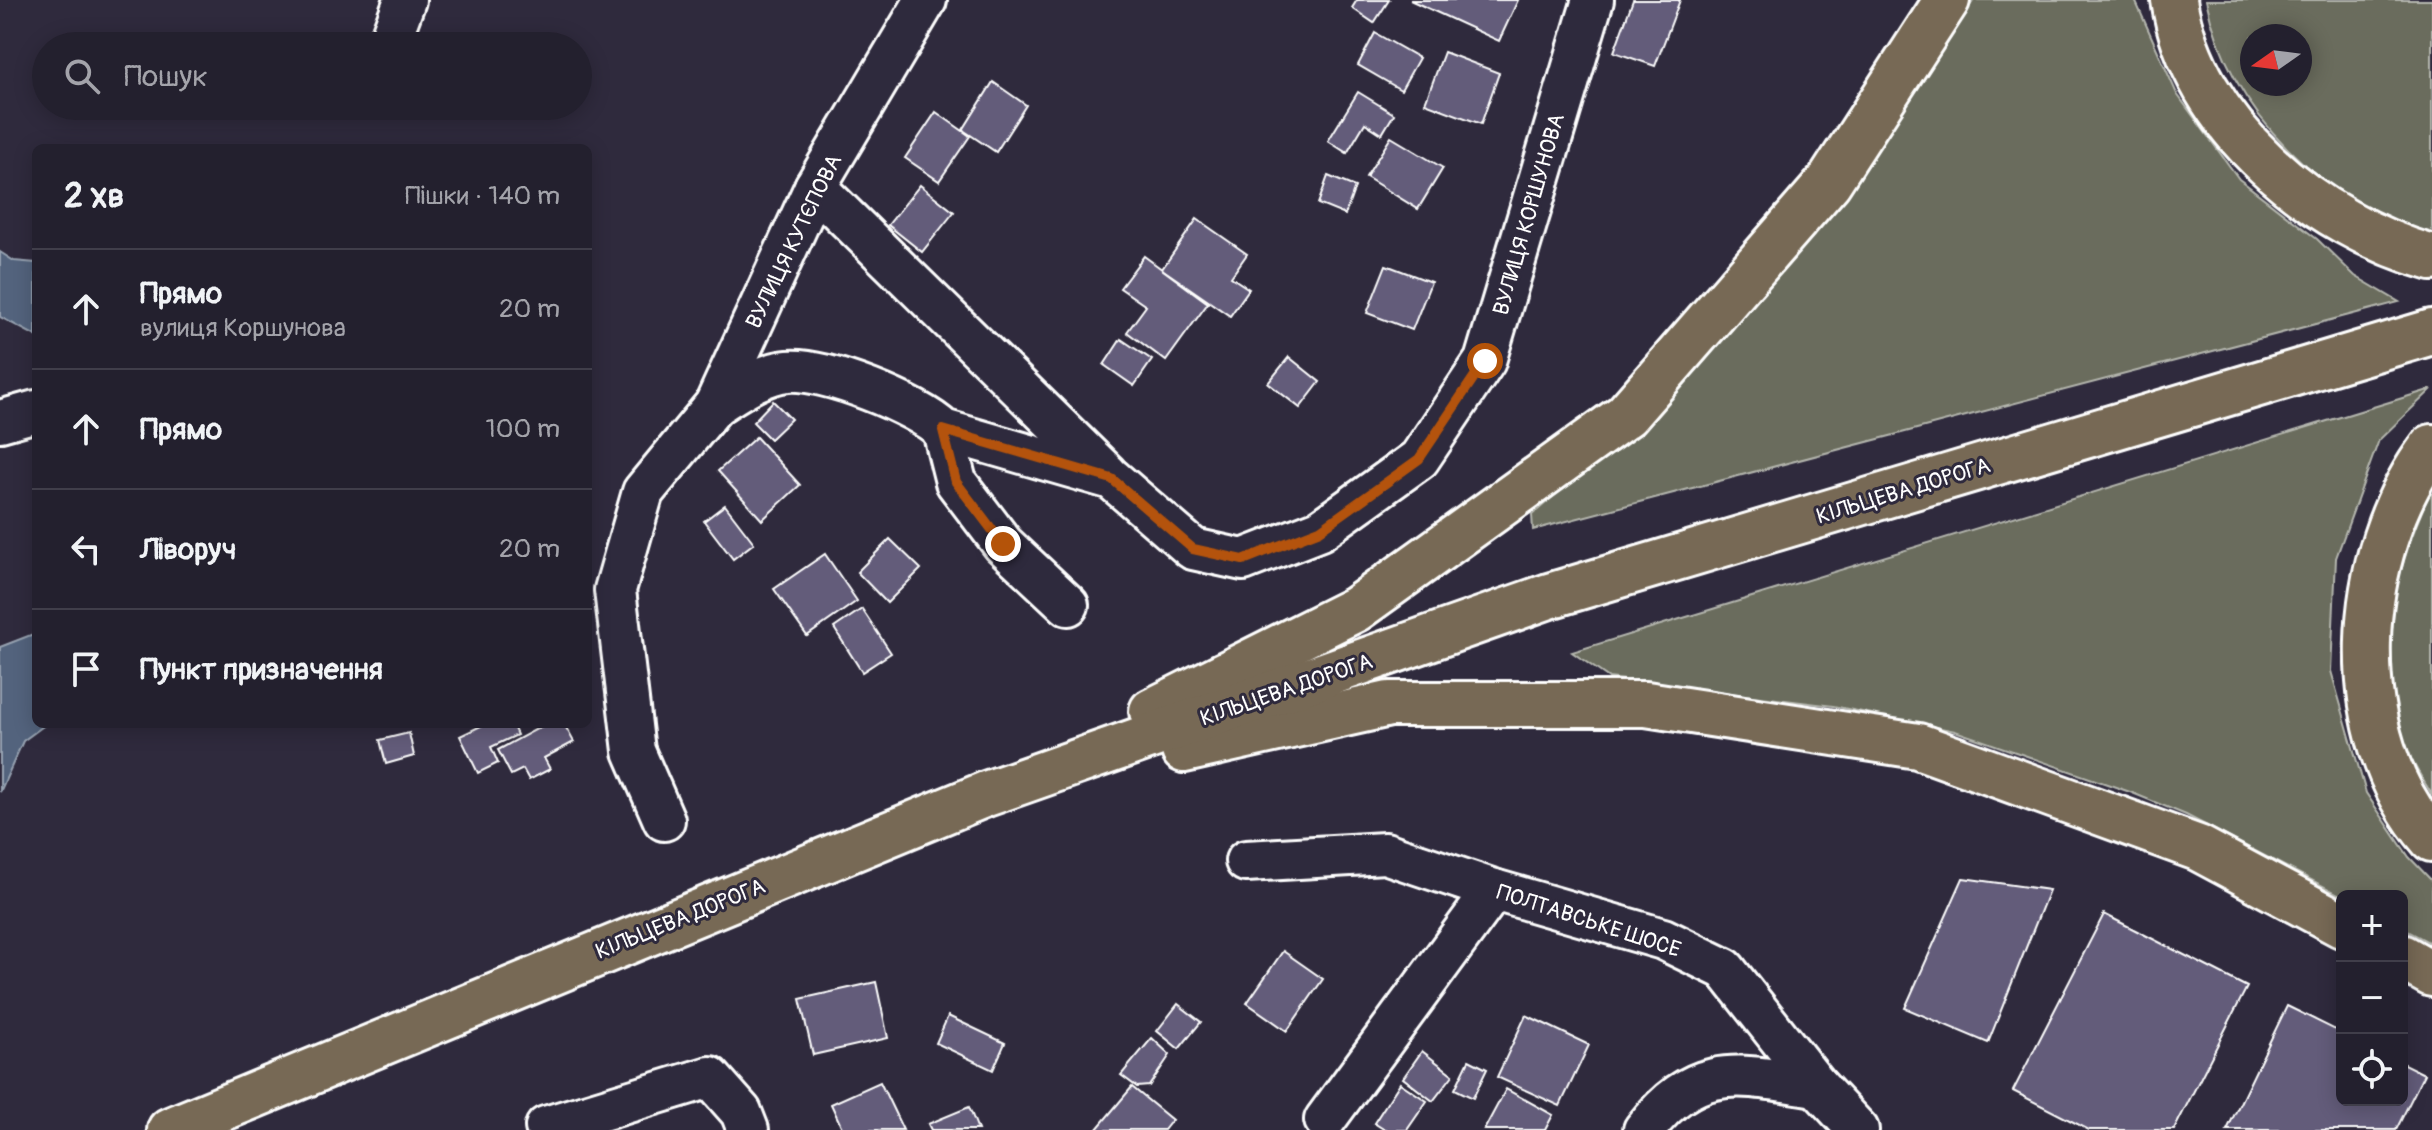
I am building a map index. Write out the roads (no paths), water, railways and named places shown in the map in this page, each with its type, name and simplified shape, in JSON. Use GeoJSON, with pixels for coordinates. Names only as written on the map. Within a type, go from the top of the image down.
{"type":"FeatureCollection","features":[{"type":"Feature","properties":{"kind":"highway"},"geometry":{"type":"LineString","coordinates":[[986,794],[1356,609],[1626,415],[1829,182],[1947,0]]}},
{"type":"Feature","properties":{"kind":"highway"},"geometry":{"type":"LineString","coordinates":[[2174,0],[2193,60],[2219,108],[2253,151],[2332,216],[2375,238],[2432,258]]}},
{"type":"Feature","properties":{"kind":"highway","name":"КІЛЬЦЕВА ДОРОГА"},"geometry":{"type":"LineString","coordinates":[[182,1125],[986,794],[1549,596],[2432,332]]}},
{"type":"Feature","properties":{"kind":"highway"},"geometry":{"type":"LineString","coordinates":[[2432,447],[2408,478],[2380,561],[2369,632],[2371,704],[2391,773],[2432,839]]}},
{"type":"Feature","properties":{"kind":"highway"},"geometry":{"type":"LineString","coordinates":[[986,794],[1389,704],[1646,704],[1918,746],[2198,848],[2336,922]]}},
{"type":"Feature","properties":{"kind":"highway"},"geometry":{"type":"LineString","coordinates":[[2408,960],[2432,974]]}},
{"type":"Feature","properties":{"kind":"street"},"geometry":{"type":"LineString","coordinates":[[393,32],[405,0]]}},
{"type":"Feature","properties":{"kind":"street","name":"ВУЛИЦЯ КУТЄПОВА"},"geometry":{"type":"LineString","coordinates":[[664,820],[634,751],[615,590],[643,492],[715,405],[815,187],[926,0]]}},
{"type":"Feature","properties":{"kind":"street","name":"ВУЛИЦЯ КОРШУНОВА"},"geometry":{"type":"LineString","coordinates":[[1112,479],[1193,549],[1243,560],[1320,530],[1419,459],[1485,361],[1593,0]]}},
{"type":"Feature","properties":{"kind":"street"},"geometry":{"type":"LineString","coordinates":[[815,187],[1112,479]]}},
{"type":"Feature","properties":{"kind":"street"},"geometry":{"type":"LineString","coordinates":[[715,405],[747,385],[788,371],[848,382],[927,414],[943,430],[1112,479]]}},
{"type":"Feature","properties":{"kind":"street"},"geometry":{"type":"LineString","coordinates":[[0,421],[32,412]]}},
{"type":"Feature","properties":{"kind":"street"},"geometry":{"type":"LineString","coordinates":[[943,430],[956,482],[1003,544],[1068,605]]}},
{"type":"Feature","properties":{"kind":"street","name":"ПОЛТАВСЬКЕ ШОСЕ"},"geometry":{"type":"LineString","coordinates":[[1246,861],[1385,853],[1494,890],[1663,939],[1725,969],[1817,1086],[1858,1130]]}},
{"type":"Feature","properties":{"kind":"street"},"geometry":{"type":"LineString","coordinates":[[1325,1120],[1494,890]]}},
{"type":"Feature","properties":{"kind":"street"},"geometry":{"type":"LineString","coordinates":[[1644,1130],[1665,1102],[1718,1078],[1737,1075],[1817,1086]]}},
{"type":"Feature","properties":{"kind":"street"},"geometry":{"type":"LineString","coordinates":[[546,1127],[710,1077],[741,1112],[748,1130]]}},
{"type":"Feature","properties":{"kind":"water"},"geometry":{"type":"Polygon","coordinates":[[[0,252],[14,261],[32,263],[32,334],[0,317],[0,252]]]}},
{"type":"Feature","properties":{"kind":"water"},"geometry":{"type":"Polygon","coordinates":[[[32,635],[32,728],[41,728],[23,741],[0,792],[0,647],[32,635]]]}}]}
